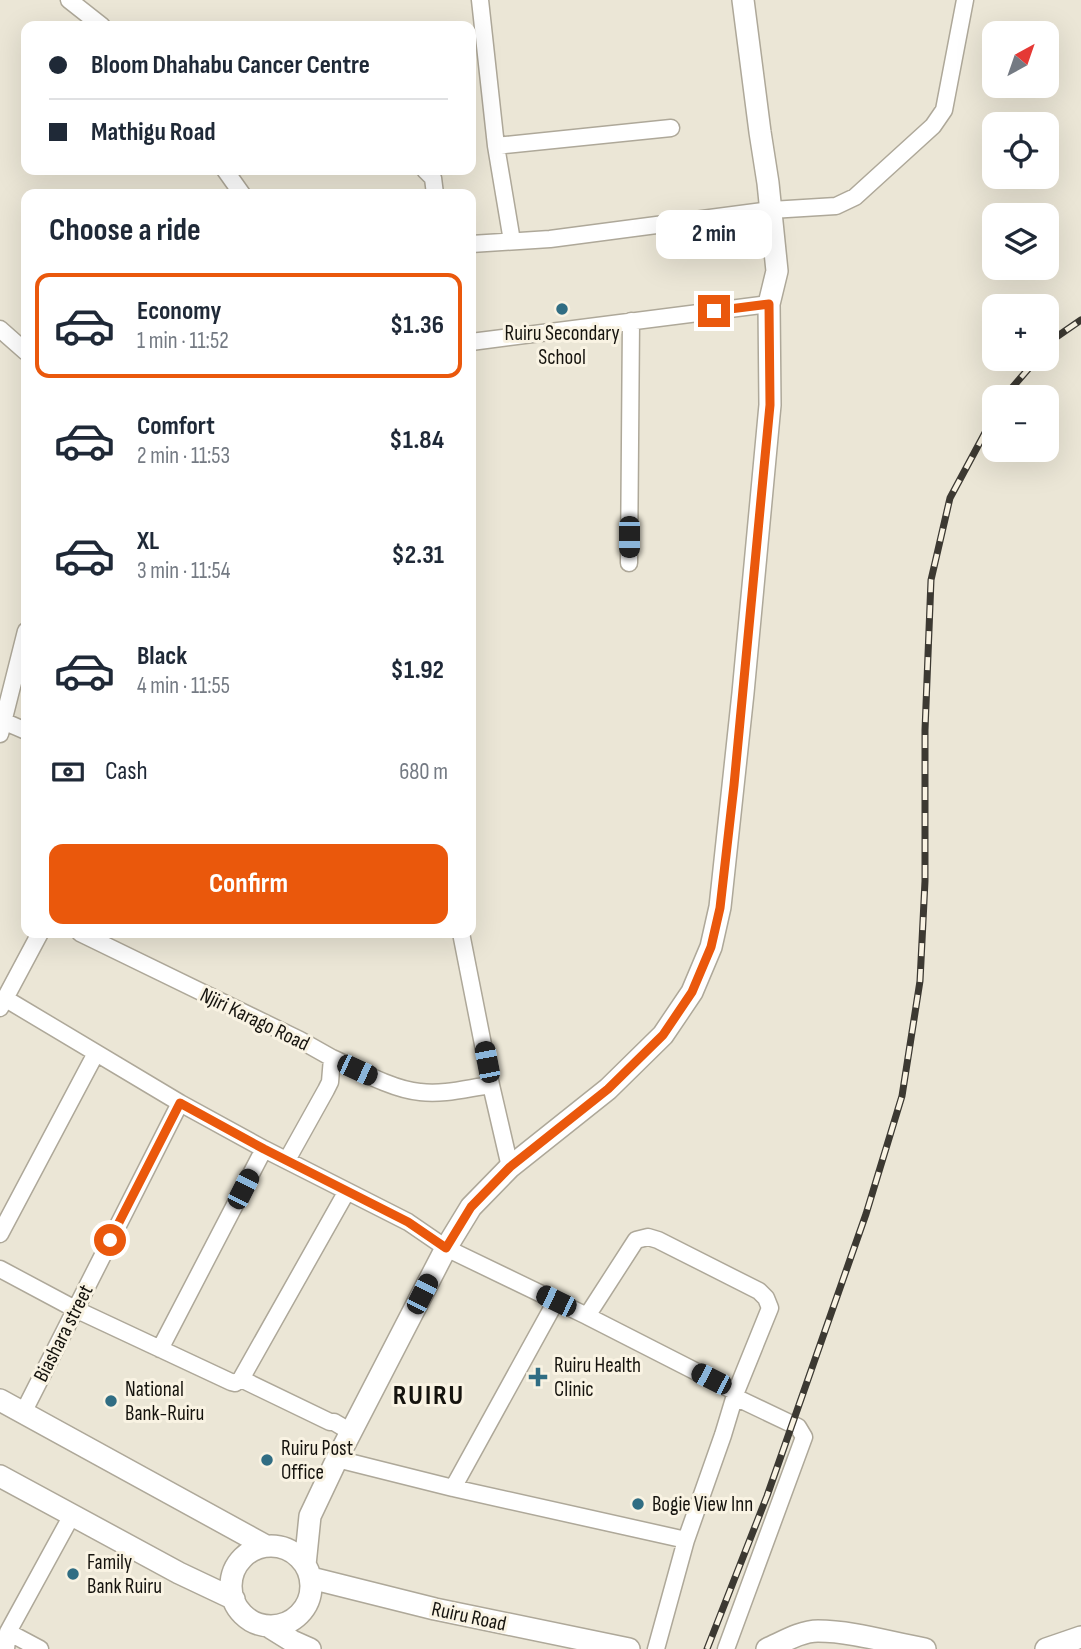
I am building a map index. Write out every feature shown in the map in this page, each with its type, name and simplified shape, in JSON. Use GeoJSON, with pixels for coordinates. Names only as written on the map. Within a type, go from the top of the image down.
{"type":"FeatureCollection","features":[{"type":"Feature","properties":{"kind":"main road"},"geometry":{"type":"LineString","coordinates":[[268,1626],[290,1622],[306,1607],[311,1593],[308,1571],[310,1516],[446,1248],[471,1207],[510,1167],[608,1089],[663,1035],[692,992],[711,947],[720,908],[734,785],[770,405],[769,304],[777,271],[743,0]]}},
{"type":"Feature","properties":{"kind":"main road"},"geometry":{"type":"LineString","coordinates":[[0,1401],[272,1546],[293,1552],[308,1571]]}},
{"type":"Feature","properties":{"kind":"main road"},"geometry":{"type":"LineString","coordinates":[[0,1476],[234,1600]]}},
{"type":"Feature","properties":{"kind":"main road"},"geometry":{"type":"LineString","coordinates":[[310,1516],[272,1546],[255,1550],[245,1556],[232,1576],[231,1588],[241,1613],[253,1622],[268,1626],[310,1649]]}},
{"type":"Feature","properties":{"kind":"main road","name":"Ruiru Road"},"geometry":{"type":"LineString","coordinates":[[308,1571],[435,1609],[629,1649]]}},
{"type":"Feature","properties":{"kind":"main road"},"geometry":{"type":"LineString","coordinates":[[767,1649],[816,1630],[925,1649]]}},
{"type":"Feature","properties":{"kind":"main road"},"geometry":{"type":"LineString","coordinates":[[1045,1649],[1081,1637]]}},
{"type":"Feature","properties":{"kind":"street"},"geometry":{"type":"LineString","coordinates":[[69,0],[96,21]]}},
{"type":"Feature","properties":{"kind":"street"},"geometry":{"type":"LineString","coordinates":[[480,0],[496,146],[512,242]]}},
{"type":"Feature","properties":{"kind":"street"},"geometry":{"type":"LineString","coordinates":[[476,244],[550,239],[771,209],[836,206],[855,197],[933,126],[944,110],[965,0]]}},
{"type":"Feature","properties":{"kind":"street"},"geometry":{"type":"LineString","coordinates":[[496,146],[671,128]]}},
{"type":"Feature","properties":{"kind":"street"},"geometry":{"type":"LineString","coordinates":[[476,341],[769,304]]}},
{"type":"Feature","properties":{"kind":"street"},"geometry":{"type":"LineString","coordinates":[[629,564],[631,321]]}},
{"type":"Feature","properties":{"kind":"street"},"geometry":{"type":"LineString","coordinates":[[0,329],[21,348]]}},
{"type":"Feature","properties":{"kind":"street"},"geometry":{"type":"LineString","coordinates":[[21,651],[2,727],[21,730]]}},
{"type":"Feature","properties":{"kind":"street"},"geometry":{"type":"LineString","coordinates":[[37,938],[3,1004],[96,1053],[264,1149],[408,1222],[446,1248],[587,1316],[799,1427],[804,1437],[726,1649]]}},
{"type":"Feature","properties":{"kind":"street","name":"Njiri Karago Road"},"geometry":{"type":"LineString","coordinates":[[90,938],[332,1058],[327,1090],[287,1160]]}},
{"type":"Feature","properties":{"kind":"street"},"geometry":{"type":"LineString","coordinates":[[462,938],[510,1167]]}},
{"type":"Feature","properties":{"kind":"street"},"geometry":{"type":"LineString","coordinates":[[0,1234],[96,1053]]}},
{"type":"Feature","properties":{"kind":"street"},"geometry":{"type":"LineString","coordinates":[[332,1058],[382,1082],[418,1092],[445,1092],[491,1085]]}},
{"type":"Feature","properties":{"kind":"street","name":"Biashara street"},"geometry":{"type":"LineString","coordinates":[[23,1413],[180,1103]]}},
{"type":"Feature","properties":{"kind":"street"},"geometry":{"type":"LineString","coordinates":[[160,1349],[264,1149]]}},
{"type":"Feature","properties":{"kind":"street"},"geometry":{"type":"LineString","coordinates":[[0,1269],[75,1308],[235,1383],[242,1379],[347,1191]]}},
{"type":"Feature","properties":{"kind":"street"},"geometry":{"type":"LineString","coordinates":[[587,1316],[636,1240],[648,1237],[760,1291],[770,1308],[735,1394],[686,1540],[656,1649]]}},
{"type":"Feature","properties":{"kind":"street"},"geometry":{"type":"LineString","coordinates":[[453,1488],[556,1301]]}},
{"type":"Feature","properties":{"kind":"street"},"geometry":{"type":"LineString","coordinates":[[242,1379],[351,1432]]}},
{"type":"Feature","properties":{"kind":"street"},"geometry":{"type":"LineString","coordinates":[[337,1459],[686,1540]]}},
{"type":"Feature","properties":{"kind":"street"},"geometry":{"type":"LineString","coordinates":[[6,1649],[8,1632],[72,1515]]}},
{"type":"Feature","properties":{"kind":"street"},"geometry":{"type":"LineString","coordinates":[[8,1632],[40,1649]]}},
{"type":"Feature","properties":{"kind":"railway"},"geometry":{"type":"LineString","coordinates":[[1059,335],[1081,320]]}},
{"type":"Feature","properties":{"kind":"railway"},"geometry":{"type":"LineString","coordinates":[[1014,385],[1027,371]]}},
{"type":"Feature","properties":{"kind":"railway"},"geometry":{"type":"LineString","coordinates":[[707,1649],[767,1496],[866,1214],[902,1096],[920,981],[925,881],[925,730],[931,580],[950,498],[982,438]]}},
{"type":"Feature","properties":{"kind":"place","name":"Ruiru Secondary School"},"geometry":{"type":"Point","coordinates":[562,309]}},
{"type":"Feature","properties":{"kind":"place","name":"Ruiru Health Clinic"},"geometry":{"type":"Point","coordinates":[538,1377]}},
{"type":"Feature","properties":{"kind":"place","name":"National Bank-Ruiru"},"geometry":{"type":"Point","coordinates":[111,1401]}},
{"type":"Feature","properties":{"kind":"place","name":"Ruiru Post Office"},"geometry":{"type":"Point","coordinates":[267,1460]}},
{"type":"Feature","properties":{"kind":"place","name":"Bogie View Inn"},"geometry":{"type":"Point","coordinates":[638,1504]}},
{"type":"Feature","properties":{"kind":"place","name":"Family Bank Ruiru"},"geometry":{"type":"Point","coordinates":[73,1574]}},
{"type":"Feature","properties":{"kind":"district","name":"RUIRU"},"geometry":{"type":"Point","coordinates":[429,1394]}},
{"type":"Feature","properties":{"kind":"route"},"geometry":{"type":"LineString","coordinates":[[110,1240],[180,1103],[408,1222],[446,1248],[471,1207],[510,1167],[608,1089],[663,1035],[692,992],[711,947],[720,908],[770,405],[769,304],[714,311]]}}]}
